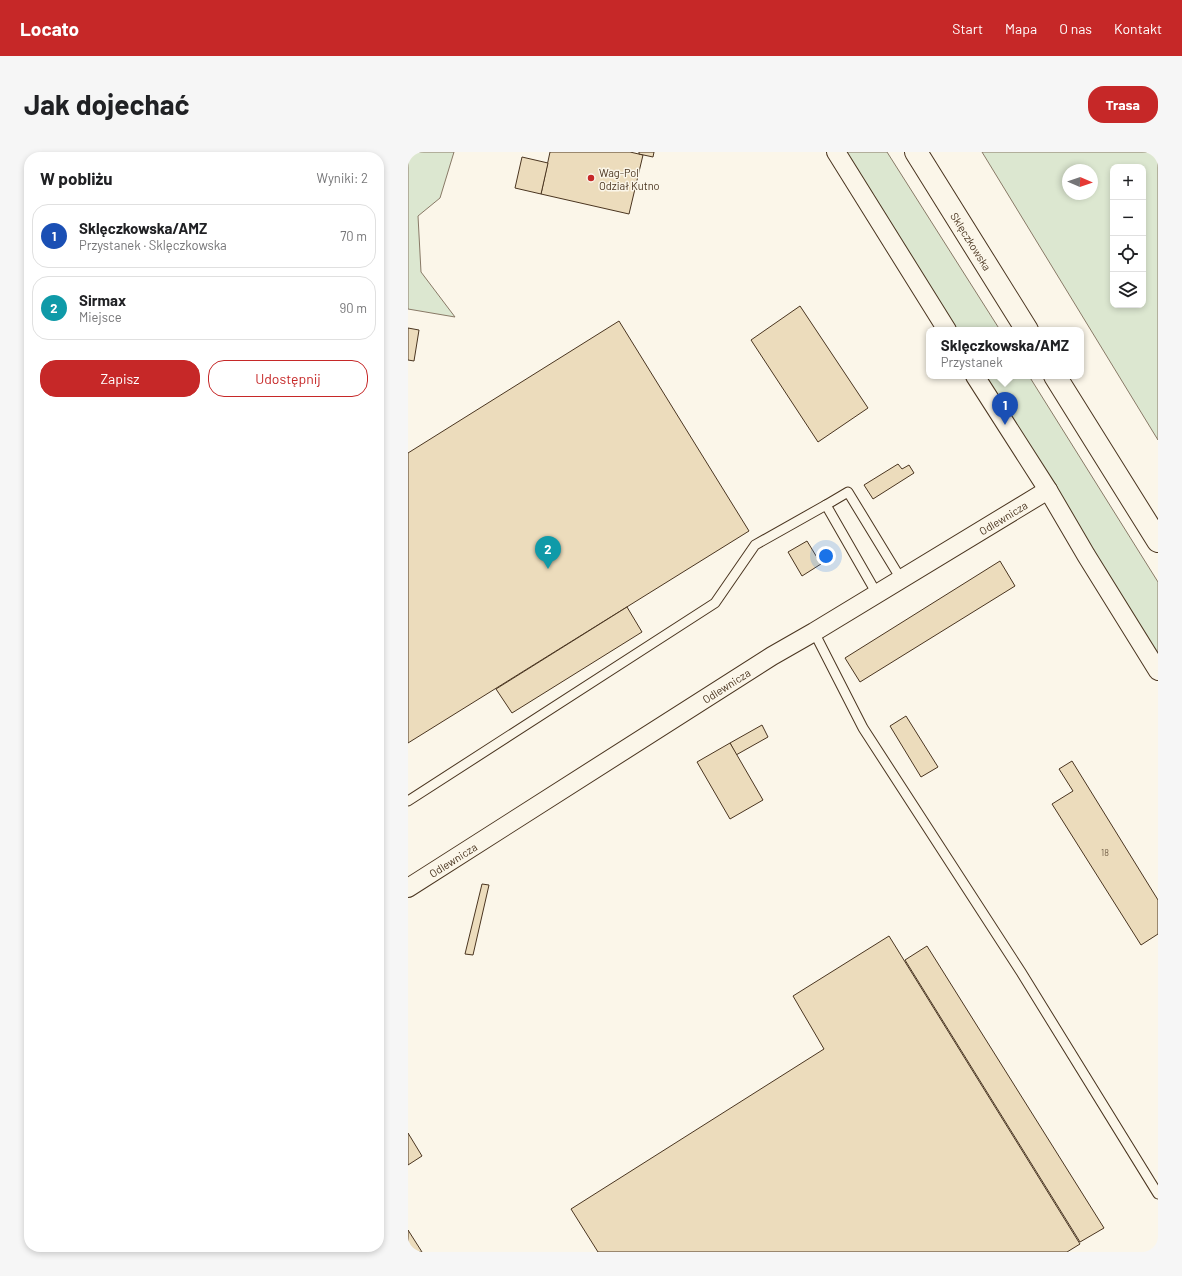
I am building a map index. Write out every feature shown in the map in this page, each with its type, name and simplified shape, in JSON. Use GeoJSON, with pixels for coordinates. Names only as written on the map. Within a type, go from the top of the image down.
{"type":"FeatureCollection","features":[{"type":"Feature","properties":{"kind":"main road","name":"Sklęczkowska"},"geometry":{"type":"LineString","coordinates":[[916,152],[1025,327]]}},
{"type":"Feature","properties":{"kind":"main road"},"geometry":{"type":"LineString","coordinates":[[1057,379],[1158,542]]}},
{"type":"Feature","properties":{"kind":"street"},"geometry":{"type":"LineString","coordinates":[[836,152],[945,327]]}},
{"type":"Feature","properties":{"kind":"street"},"geometry":{"type":"LineString","coordinates":[[977,379],[1048,490],[1086,555],[1158,671]]}},
{"type":"Feature","properties":{"kind":"street","name":"Odlewnicza"},"geometry":{"type":"LineString","coordinates":[[408,888],[772,656],[1048,490]]}},
{"type":"Feature","properties":{"kind":"lane"},"geometry":{"type":"LineString","coordinates":[[408,801],[715,603],[755,545],[848,492],[901,579]]}},
{"type":"Feature","properties":{"kind":"lane"},"geometry":{"type":"LineString","coordinates":[[826,505],[877,594]]}},
{"type":"Feature","properties":{"kind":"lane"},"geometry":{"type":"LineString","coordinates":[[814,632],[863,728],[1021,972],[1158,1194]]}},
{"type":"Feature","properties":{"kind":"green space"},"geometry":{"type":"Polygon","coordinates":[[[408,152],[454,152],[440,198],[418,216],[421,272],[455,317],[408,309],[408,152]]]}},
{"type":"Feature","properties":{"kind":"green space"},"geometry":{"type":"Polygon","coordinates":[[[845,152],[887,152],[998,327],[952,327],[845,152]]]}},
{"type":"Feature","properties":{"kind":"green space"},"geometry":{"type":"Polygon","coordinates":[[[982,152],[1158,152],[1158,440],[982,152]]]}},
{"type":"Feature","properties":{"kind":"green space"},"geometry":{"type":"Polygon","coordinates":[[[985,379],[1031,379],[1158,582],[1158,658],[985,379]]]}},
{"type":"Feature","properties":{"kind":"building","name":"Wag-Pol Odział Kutno"},"geometry":{"type":"Polygon","coordinates":[[[550,152],[630,152],[643,155],[629,214],[541,194],[550,152]]]}},
{"type":"Feature","properties":{"kind":"building"},"geometry":{"type":"Polygon","coordinates":[[[639,152],[654,152],[653,157],[639,154],[639,152]]]}},
{"type":"Feature","properties":{"kind":"building"},"geometry":{"type":"Polygon","coordinates":[[[522,157],[548,163],[541,194],[515,188],[522,157]]]}},
{"type":"Feature","properties":{"kind":"building"},"geometry":{"type":"Polygon","coordinates":[[[800,306],[868,408],[818,442],[751,340],[800,306]]]}},
{"type":"Feature","properties":{"kind":"building"},"geometry":{"type":"Polygon","coordinates":[[[619,321],[749,531],[408,743],[408,453],[619,321]]]}},
{"type":"Feature","properties":{"kind":"building"},"geometry":{"type":"Polygon","coordinates":[[[408,328],[419,330],[414,361],[408,360],[408,328]]]}},
{"type":"Feature","properties":{"kind":"building"},"geometry":{"type":"Polygon","coordinates":[[[898,464],[902,469],[909,465],[914,473],[873,499],[864,485],[898,464]]]}},
{"type":"Feature","properties":{"kind":"building"},"geometry":{"type":"Polygon","coordinates":[[[807,541],[821,564],[802,576],[788,552],[807,541]]]}},
{"type":"Feature","properties":{"kind":"building"},"geometry":{"type":"Polygon","coordinates":[[[1000,561],[1015,586],[860,682],[845,658],[1000,561]]]}},
{"type":"Feature","properties":{"kind":"building"},"geometry":{"type":"Polygon","coordinates":[[[627,607],[642,632],[512,713],[496,689],[627,607]]]}},
{"type":"Feature","properties":{"kind":"building"},"geometry":{"type":"Polygon","coordinates":[[[906,716],[938,767],[921,777],[890,726],[906,716]]]}},
{"type":"Feature","properties":{"kind":"building"},"geometry":{"type":"Polygon","coordinates":[[[762,725],[768,737],[736,755],[730,743],[762,725]]]}},
{"type":"Feature","properties":{"kind":"building"},"geometry":{"type":"Polygon","coordinates":[[[730,743],[763,800],[730,819],[697,762],[730,743]]]}},
{"type":"Feature","properties":{"kind":"building"},"geometry":{"type":"Polygon","coordinates":[[[1072,761],[1158,900],[1158,934],[1141,945],[1052,804],[1073,791],[1059,769],[1072,761]]]}},
{"type":"Feature","properties":{"kind":"building"},"geometry":{"type":"Polygon","coordinates":[[[482,884],[489,885],[473,955],[465,954],[482,884]]]}},
{"type":"Feature","properties":{"kind":"building"},"geometry":{"type":"Polygon","coordinates":[[[889,936],[1080,1244],[1067,1252],[598,1252],[571,1209],[824,1049],[793,996],[889,936]]]}},
{"type":"Feature","properties":{"kind":"building"},"geometry":{"type":"Polygon","coordinates":[[[927,946],[1104,1228],[1080,1242],[905,960],[927,946]]]}},
{"type":"Feature","properties":{"kind":"building"},"geometry":{"type":"Polygon","coordinates":[[[408,1133],[422,1156],[408,1165],[408,1133]]]}},
{"type":"Feature","properties":{"kind":"building"},"geometry":{"type":"Polygon","coordinates":[[[408,1230],[422,1252],[408,1252],[408,1230]]]}},
{"type":"Feature","properties":{"kind":"place","name":"Wag-Pol Odział Kutno"},"geometry":{"type":"Point","coordinates":[591,178]}},
{"type":"Feature","properties":{"kind":"place","name":"Sklęczkowska/AMZ"},"geometry":{"type":"Point","coordinates":[1005,425]}},
{"type":"Feature","properties":{"kind":"place","name":"Sirmax"},"geometry":{"type":"Point","coordinates":[548,569]}}]}
